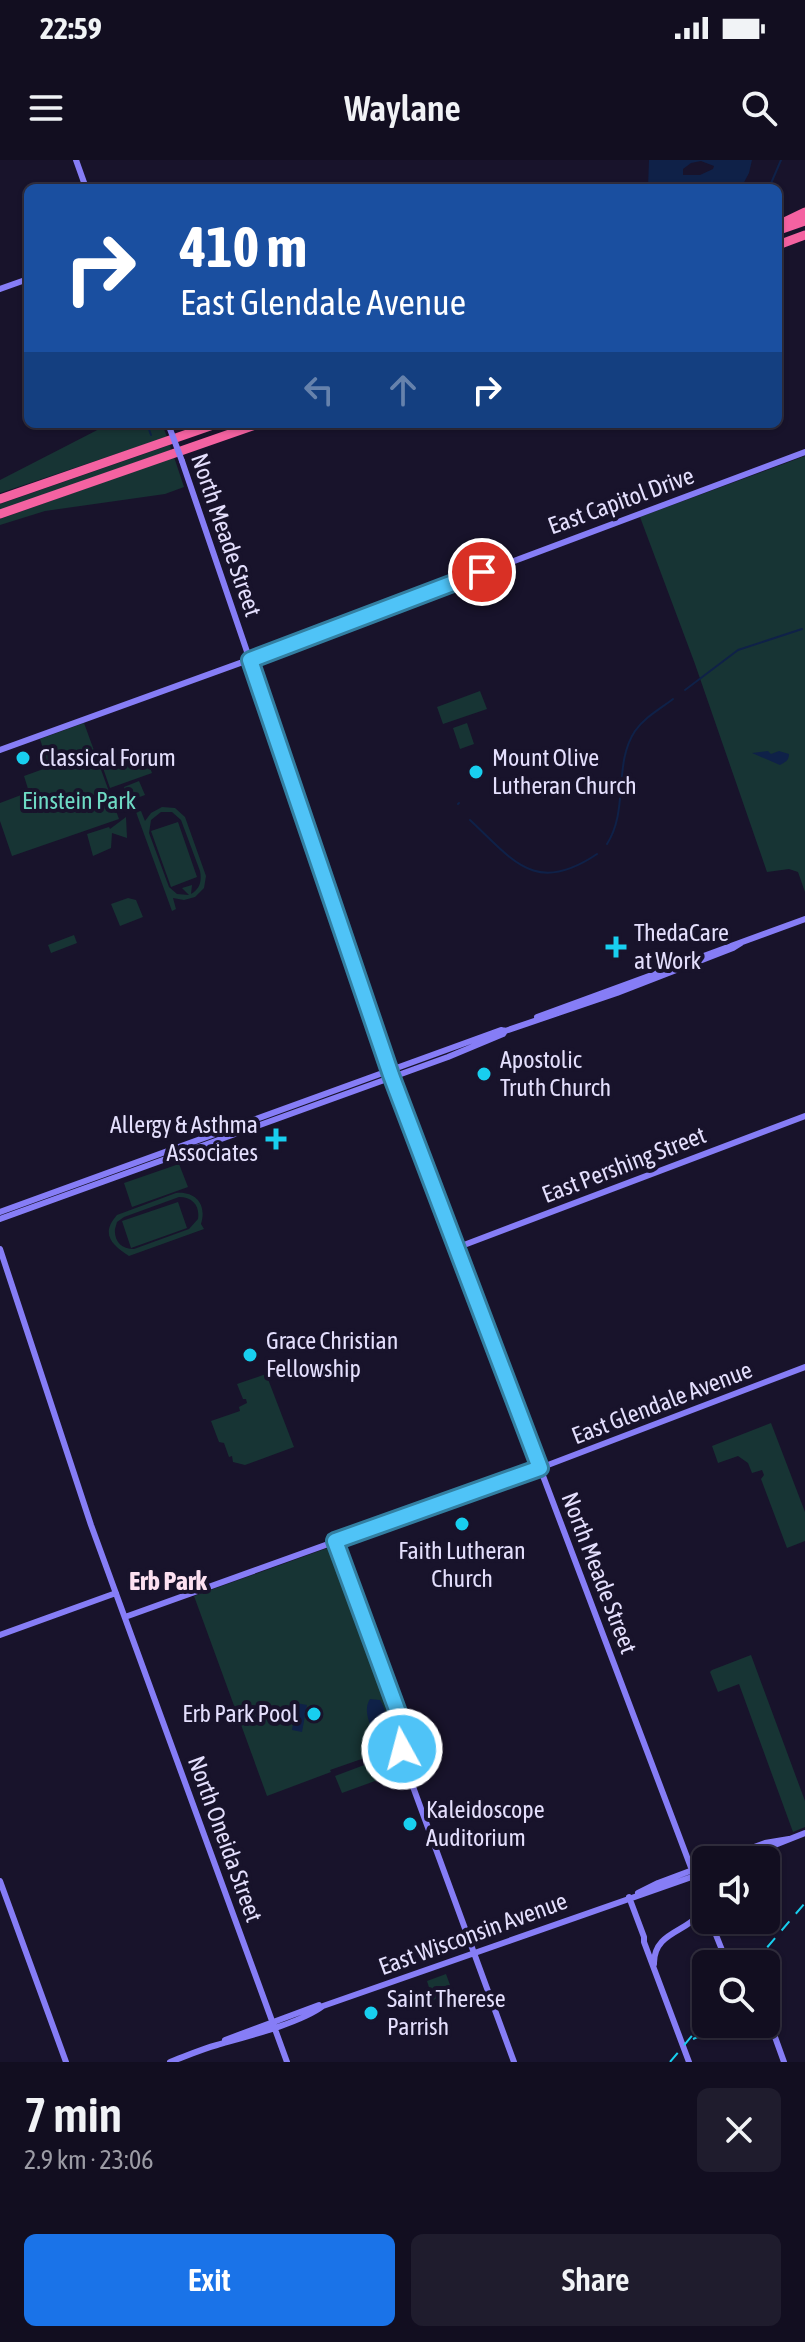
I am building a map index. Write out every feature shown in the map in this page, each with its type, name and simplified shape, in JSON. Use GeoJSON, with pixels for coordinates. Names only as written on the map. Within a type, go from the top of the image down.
{"type":"FeatureCollection","features":[{"type":"Feature","properties":{"kind":"highway"},"geometry":{"type":"LineString","coordinates":[[782,226],[805,212]]}},
{"type":"Feature","properties":{"kind":"highway"},"geometry":{"type":"LineString","coordinates":[[782,227],[805,221]]}},
{"type":"Feature","properties":{"kind":"highway"},"geometry":{"type":"LineString","coordinates":[[782,243],[805,237]]}},
{"type":"Feature","properties":{"kind":"highway"},"geometry":{"type":"LineString","coordinates":[[0,499],[204,428]]}},
{"type":"Feature","properties":{"kind":"highway"},"geometry":{"type":"LineString","coordinates":[[0,514],[247,428]]}},
{"type":"Feature","properties":{"kind":"main road"},"geometry":{"type":"LineString","coordinates":[[76,160],[85,184]]}},
{"type":"Feature","properties":{"kind":"main road"},"geometry":{"type":"LineString","coordinates":[[0,289],[24,280]]}},
{"type":"Feature","properties":{"kind":"main road","name":"North Meade Street"},"geometry":{"type":"LineString","coordinates":[[171,428],[391,1074],[692,1868]]}},
{"type":"Feature","properties":{"kind":"main road","name":"East Capitol Drive"},"geometry":{"type":"LineString","coordinates":[[0,750],[805,452]]}},
{"type":"Feature","properties":{"kind":"main road"},"geometry":{"type":"LineString","coordinates":[[0,1219],[501,1030],[617,993],[805,919]]}},
{"type":"Feature","properties":{"kind":"main road"},"geometry":{"type":"LineString","coordinates":[[0,1212],[391,1074]]}},
{"type":"Feature","properties":{"kind":"main road","name":"East Pershing Street"},"geometry":{"type":"LineString","coordinates":[[456,1248],[805,1116]]}},
{"type":"Feature","properties":{"kind":"main road","name":"North Oneida Street"},"geometry":{"type":"LineString","coordinates":[[0,1249],[2,1263],[91,1525],[287,2062]]}},
{"type":"Feature","properties":{"kind":"main road","name":"East Glendale Avenue"},"geometry":{"type":"LineString","coordinates":[[125,1617],[540,1468],[805,1367]]}},
{"type":"Feature","properties":{"kind":"main road"},"geometry":{"type":"LineString","coordinates":[[335,1541],[403,1726],[403,1757],[514,2062]]}},
{"type":"Feature","properties":{"kind":"main road"},"geometry":{"type":"LineString","coordinates":[[0,1635],[116,1593]]}},
{"type":"Feature","properties":{"kind":"main road"},"geometry":{"type":"LineString","coordinates":[[776,1846],[805,1833]]}},
{"type":"Feature","properties":{"kind":"main road"},"geometry":{"type":"LineString","coordinates":[[757,1846],[782,1838],[789,1839]]}},
{"type":"Feature","properties":{"kind":"main road","name":"East Wisconsin Avenue"},"geometry":{"type":"LineString","coordinates":[[170,2062],[632,1896],[659,1889],[692,1874]]}},
{"type":"Feature","properties":{"kind":"main road"},"geometry":{"type":"LineString","coordinates":[[0,1881],[66,2062]]}},
{"type":"Feature","properties":{"kind":"main road"},"geometry":{"type":"LineString","coordinates":[[632,1896],[644,1942],[689,2062]]}},
{"type":"Feature","properties":{"kind":"main road"},"geometry":{"type":"LineString","coordinates":[[654,1964],[655,1953],[662,1941],[692,1923]]}},
{"type":"Feature","properties":{"kind":"main road"},"geometry":{"type":"LineString","coordinates":[[775,2038],[784,2062]]}},
{"type":"Feature","properties":{"kind":"green space"},"geometry":{"type":"Polygon","coordinates":[[[101,428],[164,428],[167,437],[0,493],[0,480],[101,428]]]}},
{"type":"Feature","properties":{"kind":"green space"},"geometry":{"type":"Polygon","coordinates":[[[170,445],[171,450],[0,510],[0,504],[170,445]]]}},
{"type":"Feature","properties":{"kind":"green space"},"geometry":{"type":"Polygon","coordinates":[[[805,456],[805,892],[798,872],[789,869],[767,872],[640,517],[805,456]]]}},
{"type":"Feature","properties":{"kind":"green space"},"geometry":{"type":"Polygon","coordinates":[[[174,457],[184,487],[165,494],[45,511],[0,525],[0,519],[174,457]]]}},
{"type":"Feature","properties":{"kind":"green space"},"geometry":{"type":"Polygon","coordinates":[[[480,691],[487,709],[443,724],[437,707],[480,691]]]}},
{"type":"Feature","properties":{"kind":"green space","name":"Einstein Park"},"geometry":{"type":"Polygon","coordinates":[[[84,723],[119,819],[12,856],[0,821],[0,803],[29,792],[24,776],[49,767],[40,739],[84,723]]]}},
{"type":"Feature","properties":{"kind":"green space"},"geometry":{"type":"Polygon","coordinates":[[[467,723],[474,744],[460,749],[453,728],[467,723]]]}},
{"type":"Feature","properties":{"kind":"green space"},"geometry":{"type":"Polygon","coordinates":[[[130,758],[133,766],[148,762],[152,773],[110,788],[103,768],[130,758]]]}},
{"type":"Feature","properties":{"kind":"green space"},"geometry":{"type":"Polygon","coordinates":[[[139,781],[145,795],[129,801],[124,787],[139,781]]]}},
{"type":"Feature","properties":{"kind":"green space"},"geometry":{"type":"Polygon","coordinates":[[[162,807],[175,808],[185,817],[206,876],[204,888],[195,897],[184,900],[173,898],[176,909],[172,911],[136,812],[141,811],[145,821],[162,807]],[[161,812],[151,820],[149,833],[169,887],[177,894],[189,895],[182,888],[192,885],[191,894],[196,890],[200,871],[181,820],[172,812],[161,812]]]}},
{"type":"Feature","properties":{"kind":"green space"},"geometry":{"type":"Polygon","coordinates":[[[126,817],[127,838],[112,833],[111,848],[93,856],[87,834],[110,829],[126,817]]]}},
{"type":"Feature","properties":{"kind":"green space"},"geometry":{"type":"Polygon","coordinates":[[[178,822],[197,877],[171,887],[151,831],[178,822]]]}},
{"type":"Feature","properties":{"kind":"green space"},"geometry":{"type":"Polygon","coordinates":[[[128,898],[136,900],[143,917],[120,926],[111,904],[128,898]]]}},
{"type":"Feature","properties":{"kind":"green space"},"geometry":{"type":"Polygon","coordinates":[[[74,935],[77,943],[51,953],[48,945],[74,935]]]}},
{"type":"Feature","properties":{"kind":"green space"},"geometry":{"type":"Polygon","coordinates":[[[179,1164],[188,1187],[132,1207],[124,1183],[179,1164]]]}},
{"type":"Feature","properties":{"kind":"green space"},"geometry":{"type":"Polygon","coordinates":[[[183,1193],[194,1197],[201,1205],[204,1229],[129,1256],[110,1238],[109,1228],[117,1215],[183,1193]],[[184,1197],[124,1217],[117,1222],[117,1241],[125,1248],[134,1249],[189,1229],[198,1219],[198,1210],[192,1201],[184,1197]]]}},
{"type":"Feature","properties":{"kind":"green space"},"geometry":{"type":"Polygon","coordinates":[[[178,1202],[187,1228],[131,1248],[122,1221],[178,1202]]]}},
{"type":"Feature","properties":{"kind":"green space"},"geometry":{"type":"Polygon","coordinates":[[[266,1374],[294,1447],[245,1465],[233,1462],[224,1443],[219,1442],[211,1421],[240,1411],[239,1407],[247,1403],[237,1384],[266,1374]]]}},
{"type":"Feature","properties":{"kind":"green space"},"geometry":{"type":"Polygon","coordinates":[[[771,1423],[805,1512],[805,1541],[787,1548],[761,1479],[764,1475],[762,1470],[752,1473],[748,1463],[738,1456],[718,1463],[712,1446],[771,1423]]]}},
{"type":"Feature","properties":{"kind":"green space","name":"Erb Park"},"geometry":{"type":"Polygon","coordinates":[[[333,1546],[400,1727],[399,1746],[267,1796],[194,1596],[333,1546]]]}},
{"type":"Feature","properties":{"kind":"green space"},"geometry":{"type":"Polygon","coordinates":[[[751,1655],[805,1801],[805,1827],[793,1832],[739,1684],[718,1692],[710,1672],[751,1655]]]}},
{"type":"Feature","properties":{"kind":"green space"},"geometry":{"type":"Polygon","coordinates":[[[393,1749],[397,1773],[342,1793],[335,1776],[375,1761],[393,1749]]]}},
{"type":"Feature","properties":{"kind":"green space"},"geometry":{"type":"Polygon","coordinates":[[[446,1974],[453,1993],[433,2000],[427,1981],[446,1974]]]}},
{"type":"Feature","properties":{"kind":"water"},"geometry":{"type":"Polygon","coordinates":[[[649,160],[752,160],[743,184],[648,184],[649,160]],[[701,161],[691,163],[683,169],[683,175],[700,175],[714,166],[701,161]]]}},
{"type":"Feature","properties":{"kind":"water"},"geometry":{"type":"Polygon","coordinates":[[[768,751],[771,754],[779,751],[789,754],[780,765],[752,753],[768,751]]]}},
{"type":"Feature","properties":{"kind":"water"},"geometry":{"type":"Polygon","coordinates":[[[370,1699],[380,1700],[386,1714],[388,1731],[384,1741],[379,1741],[368,1720],[370,1699]]]}},
{"type":"Feature","properties":{"kind":"water"},"geometry":{"type":"Polygon","coordinates":[[[296,1703],[307,1705],[302,1732],[292,1730],[296,1703]]]}},
{"type":"Feature","properties":{"kind":"waterway"},"geometry":{"type":"LineString","coordinates":[[771,184],[781,160]]}},
{"type":"Feature","properties":{"kind":"waterway"},"geometry":{"type":"LineString","coordinates":[[148,428],[151,435]]}},
{"type":"Feature","properties":{"kind":"waterway"},"geometry":{"type":"LineString","coordinates":[[685,690],[738,650],[802,629]]}},
{"type":"Feature","properties":{"kind":"waterway"},"geometry":{"type":"LineString","coordinates":[[607,844],[618,817],[628,744],[643,722],[673,699]]}},
{"type":"Feature","properties":{"kind":"waterway"},"geometry":{"type":"LineString","coordinates":[[470,820],[526,868],[557,872],[597,854]]}},
{"type":"Feature","properties":{"kind":"railway"},"geometry":{"type":"LineString","coordinates":[[765,1950],[805,1903]]}},
{"type":"Feature","properties":{"kind":"railway"},"geometry":{"type":"LineString","coordinates":[[670,2062],[692,2036]]}},
{"type":"Feature","properties":{"kind":"place","name":"Classical Forum"},"geometry":{"type":"Point","coordinates":[23,758]}},
{"type":"Feature","properties":{"kind":"place","name":"Mount Olive Lutheran Church"},"geometry":{"type":"Point","coordinates":[476,772]}},
{"type":"Feature","properties":{"kind":"place","name":"ThedaCare at Work"},"geometry":{"type":"Point","coordinates":[616,947]}},
{"type":"Feature","properties":{"kind":"place","name":"Apostolic Truth Church"},"geometry":{"type":"Point","coordinates":[484,1074]}},
{"type":"Feature","properties":{"kind":"place","name":"Allergy & Asthma Associates"},"geometry":{"type":"Point","coordinates":[276,1139]}},
{"type":"Feature","properties":{"kind":"place","name":"Grace Christian Fellowship"},"geometry":{"type":"Point","coordinates":[250,1355]}},
{"type":"Feature","properties":{"kind":"place","name":"Faith Lutheran Church"},"geometry":{"type":"Point","coordinates":[462,1524]}},
{"type":"Feature","properties":{"kind":"place","name":"Erb Park Pool"},"geometry":{"type":"Point","coordinates":[314,1714]}},
{"type":"Feature","properties":{"kind":"place","name":"Kaleidoscope Auditorium"},"geometry":{"type":"Point","coordinates":[410,1824]}},
{"type":"Feature","properties":{"kind":"place","name":"Saint Therese Parrish"},"geometry":{"type":"Point","coordinates":[371,2013]}},
{"type":"Feature","properties":{"kind":"district","name":"Erb Park"},"geometry":{"type":"Point","coordinates":[168,1581]}},
{"type":"Feature","properties":{"kind":"route"},"geometry":{"type":"LineString","coordinates":[[402,1749],[403,1726],[335,1541],[540,1468],[391,1075],[250,660],[482,572]]}}]}
